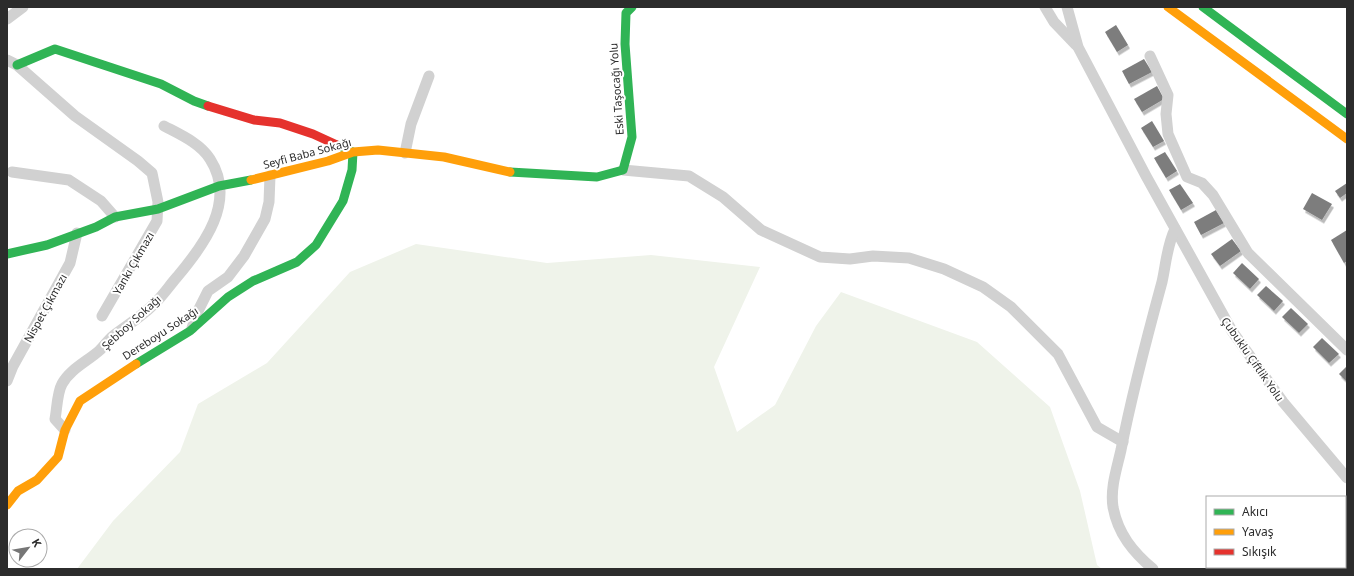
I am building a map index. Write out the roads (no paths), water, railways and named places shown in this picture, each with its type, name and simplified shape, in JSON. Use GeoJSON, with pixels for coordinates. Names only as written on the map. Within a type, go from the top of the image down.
{"type":"FeatureCollection","features":[{"type":"Feature","properties":{"kind":"main road","name":"Eski Taşocağı Yolu"},"geometry":{"type":"LineString","coordinates":[[624,170],[632,137],[625,44],[626,13],[632,7]]}},
{"type":"Feature","properties":{"kind":"main road"},"geometry":{"type":"LineString","coordinates":[[1168,7],[1347,139]]}},
{"type":"Feature","properties":{"kind":"main road"},"geometry":{"type":"LineString","coordinates":[[1203,7],[1347,114]]}},
{"type":"Feature","properties":{"kind":"main road"},"geometry":{"type":"LineString","coordinates":[[12,62],[55,49],[161,84],[194,101],[254,120],[280,123],[313,134],[353,152]]}},
{"type":"Feature","properties":{"kind":"main road","name":"Seyfi Baba Sokağı"},"geometry":{"type":"LineString","coordinates":[[7,254],[48,245],[96,227],[115,216],[158,208],[219,186],[270,176],[328,161],[353,152],[378,150],[444,157],[517,174],[597,177],[624,170]]}},
{"type":"Feature","properties":{"kind":"main road","name":"Dereboyu Sokağı"},"geometry":{"type":"LineString","coordinates":[[7,505],[18,491],[37,480],[58,457],[65,430],[80,402],[116,376],[190,331],[228,297],[253,281],[297,262],[316,245],[344,201],[352,170],[353,152]]}},
{"type":"Feature","properties":{"kind":"street"},"geometry":{"type":"LineString","coordinates":[[7,19],[23,7]]}},
{"type":"Feature","properties":{"kind":"street"},"geometry":{"type":"LineString","coordinates":[[1045,7],[1054,22],[1078,47]]}},
{"type":"Feature","properties":{"kind":"street"},"geometry":{"type":"LineString","coordinates":[[1067,7],[1078,47]]}},
{"type":"Feature","properties":{"kind":"street","name":"Çubuklu Çiftlik Yolu"},"geometry":{"type":"LineString","coordinates":[[1078,47],[1175,229],[1232,331],[1283,402],[1347,478]]}},
{"type":"Feature","properties":{"kind":"street"},"geometry":{"type":"LineString","coordinates":[[1150,56],[1168,95],[1166,114],[1168,134],[1187,178],[1202,183],[1213,195],[1248,253],[1347,350]]}},
{"type":"Feature","properties":{"kind":"street"},"geometry":{"type":"LineString","coordinates":[[12,62],[74,116],[138,161],[152,173],[158,208]]}},
{"type":"Feature","properties":{"kind":"street"},"geometry":{"type":"LineString","coordinates":[[404,153],[411,124],[429,76]]}},
{"type":"Feature","properties":{"kind":"street"},"geometry":{"type":"LineString","coordinates":[[164,126],[188,138],[209,157],[217,171],[219,186]]}},
{"type":"Feature","properties":{"kind":"street"},"geometry":{"type":"LineString","coordinates":[[624,170],[689,176],[724,197],[761,230],[820,257],[850,259],[873,256],[909,258],[944,269],[983,287],[1011,306],[1058,354],[1097,427],[1122,442]]}},
{"type":"Feature","properties":{"kind":"street"},"geometry":{"type":"LineString","coordinates":[[12,172],[70,180],[101,201],[115,216]]}},
{"type":"Feature","properties":{"kind":"street"},"geometry":{"type":"LineString","coordinates":[[190,331],[194,326],[197,313],[208,291],[228,277],[244,256],[265,219],[269,202],[270,176]]}},
{"type":"Feature","properties":{"kind":"street","name":"Şebboy Sokağı"},"geometry":{"type":"LineString","coordinates":[[65,430],[55,419],[62,384],[74,370],[100,350],[111,338],[153,305],[195,256],[206,239],[217,216],[220,203],[219,186]]}},
{"type":"Feature","properties":{"kind":"street","name":"Yankı Çıkmazı"},"geometry":{"type":"LineString","coordinates":[[102,316],[158,221],[158,208]]}},
{"type":"Feature","properties":{"kind":"street"},"geometry":{"type":"LineString","coordinates":[[1153,569],[1138,556],[1128,544],[1115,517],[1112,493],[1134,384],[1164,272],[1170,239],[1175,229]]}},
{"type":"Feature","properties":{"kind":"street","name":"Nispet Çıkmazı"},"geometry":{"type":"LineString","coordinates":[[7,382],[13,366],[70,262],[77,233]]}}]}
